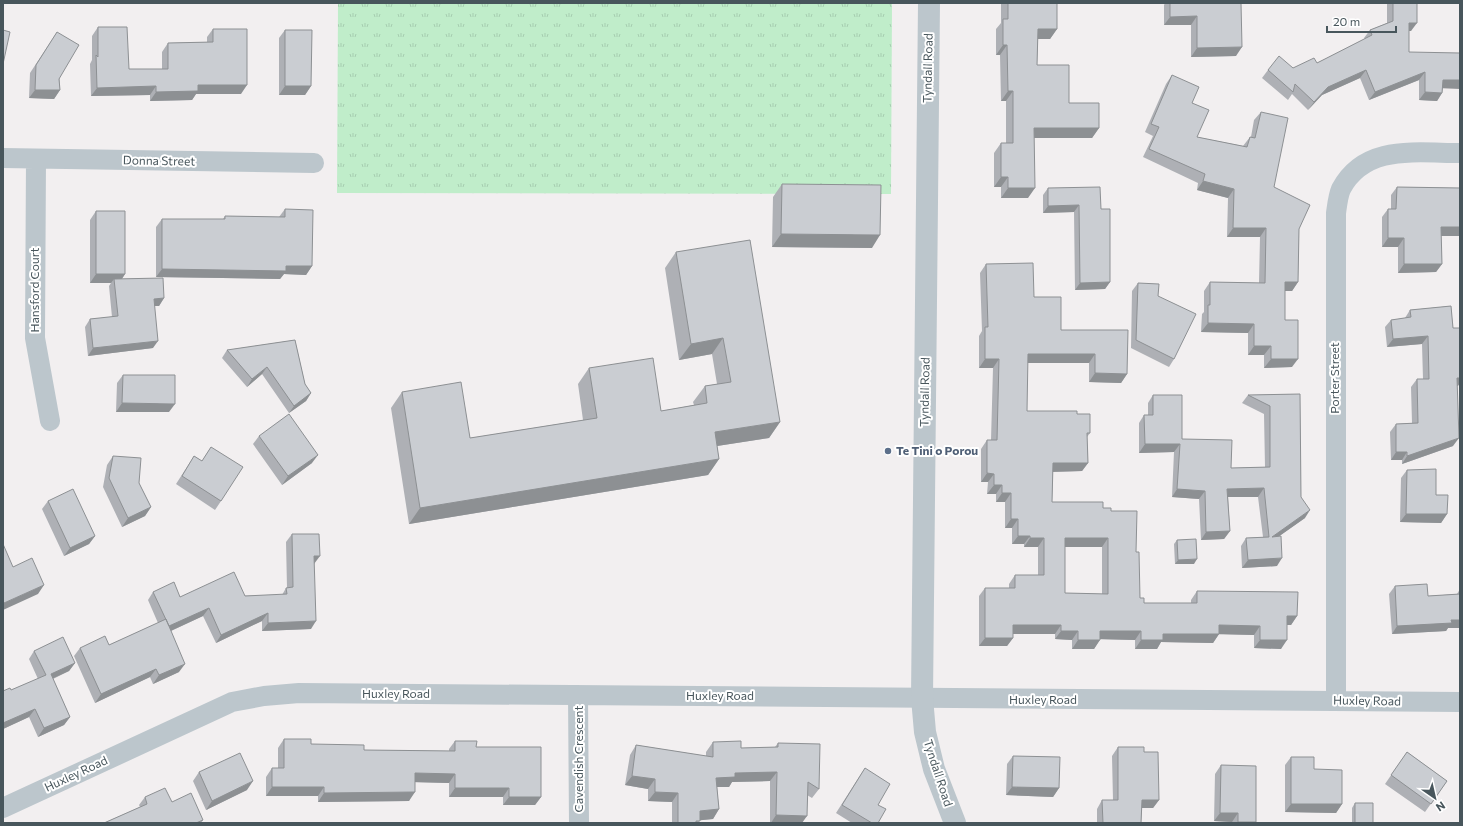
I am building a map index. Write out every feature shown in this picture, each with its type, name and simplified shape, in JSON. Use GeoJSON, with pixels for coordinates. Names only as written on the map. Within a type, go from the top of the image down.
{"type":"FeatureCollection","features":[{"type":"Feature","properties":{"kind":"street","name":"Tyndall Road"},"geometry":{"type":"LineString","coordinates":[[928,3],[922,698],[925,732],[934,769],[955,823]]}},
{"type":"Feature","properties":{"kind":"street","name":"Porter Street"},"geometry":{"type":"LineString","coordinates":[[1336,701],[1336,213],[1340,190],[1354,171],[1373,158],[1394,153],[1460,153]]}},
{"type":"Feature","properties":{"kind":"street","name":"Donna Street"},"geometry":{"type":"LineString","coordinates":[[3,158],[314,163]]}},
{"type":"Feature","properties":{"kind":"street","name":"Hansford Court"},"geometry":{"type":"LineString","coordinates":[[36,159],[35,338],[50,421]]}},
{"type":"Feature","properties":{"kind":"street","name":"Huxley Road"},"geometry":{"type":"LineString","coordinates":[[3,808],[232,702],[264,696],[299,693],[1460,702]]}},
{"type":"Feature","properties":{"kind":"street","name":"Cavendish Crescent"},"geometry":{"type":"LineString","coordinates":[[578,695],[580,823]]}},
{"type":"Feature","properties":{"kind":"green space"},"geometry":{"type":"Polygon","coordinates":[[[338,3],[892,3],[891,194],[337,193],[338,3]]]}},
{"type":"Feature","properties":{"kind":"building"},"geometry":{"type":"Polygon","coordinates":[[[1008,3],[1057,3],[1057,29],[1038,29],[1037,65],[1069,65],[1069,103],[1099,103],[1099,128],[1034,128],[1035,188],[1008,188],[1008,177],[1001,177],[1001,143],[1013,143],[1013,91],[1008,91],[1007,45],[1003,45],[1003,19],[1008,19],[1008,3]]]}},
{"type":"Feature","properties":{"kind":"building"},"geometry":{"type":"Polygon","coordinates":[[[1170,3],[1241,3],[1242,47],[1197,48],[1197,16],[1170,17],[1170,3]]]}},
{"type":"Feature","properties":{"kind":"building"},"geometry":{"type":"Polygon","coordinates":[[[1393,3],[1417,3],[1417,23],[1409,23],[1409,52],[1460,53],[1460,80],[1443,80],[1442,93],[1425,92],[1425,72],[1375,92],[1366,70],[1328,87],[1314,102],[1295,84],[1293,92],[1268,70],[1279,56],[1293,68],[1314,58],[1317,63],[1372,35],[1370,30],[1393,21],[1393,3]]]}},
{"type":"Feature","properties":{"kind":"building"},"geometry":{"type":"Polygon","coordinates":[[[98,27],[127,27],[129,69],[168,69],[168,43],[213,42],[213,29],[247,29],[247,85],[198,85],[198,91],[156,92],[156,86],[97,88],[96,55],[98,57],[98,27]]]}},
{"type":"Feature","properties":{"kind":"building"},"geometry":{"type":"Polygon","coordinates":[[[3,30],[10,32],[3,64],[3,30]]]}},
{"type":"Feature","properties":{"kind":"building"},"geometry":{"type":"Polygon","coordinates":[[[285,30],[312,30],[311,86],[285,86],[285,30]]]}},
{"type":"Feature","properties":{"kind":"building"},"geometry":{"type":"Polygon","coordinates":[[[57,32],[79,45],[59,79],[60,90],[35,90],[36,65],[57,32]]]}},
{"type":"Feature","properties":{"kind":"building"},"geometry":{"type":"Polygon","coordinates":[[[1172,75],[1199,87],[1192,103],[1209,110],[1197,137],[1247,147],[1250,137],[1255,138],[1261,112],[1288,118],[1274,187],[1310,205],[1299,229],[1298,282],[1285,282],[1285,320],[1298,320],[1298,359],[1271,359],[1271,346],[1254,346],[1254,324],[1208,323],[1210,282],[1265,283],[1266,228],[1233,228],[1234,189],[1203,181],[1205,174],[1149,149],[1159,127],[1151,124],[1172,75]]]}},
{"type":"Feature","properties":{"kind":"building"},"geometry":{"type":"Polygon","coordinates":[[[782,184],[881,185],[880,235],[781,234],[782,184]]]}},
{"type":"Feature","properties":{"kind":"building"},"geometry":{"type":"Polygon","coordinates":[[[1100,187],[1101,209],[1110,209],[1110,282],[1080,283],[1079,205],[1048,206],[1048,188],[1100,187]]]}},
{"type":"Feature","properties":{"kind":"building"},"geometry":{"type":"Polygon","coordinates":[[[1397,187],[1460,188],[1460,227],[1441,227],[1442,264],[1404,264],[1404,238],[1388,238],[1388,209],[1396,209],[1397,187]]]}},
{"type":"Feature","properties":{"kind":"building"},"geometry":{"type":"Polygon","coordinates":[[[285,209],[313,210],[312,266],[286,266],[286,271],[162,269],[162,219],[225,219],[225,216],[285,217],[285,209]]]}},
{"type":"Feature","properties":{"kind":"building"},"geometry":{"type":"Polygon","coordinates":[[[96,211],[125,211],[125,274],[96,274],[96,211]]]}},
{"type":"Feature","properties":{"kind":"building"},"geometry":{"type":"Polygon","coordinates":[[[750,240],[780,422],[715,432],[719,459],[420,508],[402,392],[461,382],[470,438],[597,418],[589,368],[653,358],[661,411],[707,403],[705,386],[731,382],[723,338],[691,344],[676,252],[750,240]]]}},
{"type":"Feature","properties":{"kind":"building"},"geometry":{"type":"Polygon","coordinates":[[[1033,263],[1034,297],[1061,297],[1061,330],[1128,330],[1127,374],[1095,373],[1095,354],[1028,354],[1027,411],[1077,411],[1077,414],[1090,414],[1090,433],[1087,433],[1088,463],[1053,463],[1052,502],[1103,502],[1103,508],[1111,508],[1111,511],[1137,511],[1136,552],[1139,552],[1140,598],[1144,598],[1144,603],[1197,603],[1197,591],[1298,592],[1297,616],[1287,616],[1287,640],[1260,640],[1260,626],[1219,625],[1219,634],[1163,634],[1163,640],[1141,640],[1141,631],[1100,631],[1100,640],[1078,640],[1078,631],[1061,631],[1061,625],[1013,625],[1013,638],[985,638],[985,588],[1015,588],[1015,575],[1044,575],[1044,538],[1018,536],[1018,519],[1011,519],[1011,493],[1002,493],[1002,485],[994,485],[994,474],[987,473],[987,440],[997,440],[999,359],[985,359],[985,327],[988,327],[986,264],[1033,263]],[[1065,538],[1065,593],[1108,594],[1108,538],[1065,538]]]}},
{"type":"Feature","properties":{"kind":"building"},"geometry":{"type":"Polygon","coordinates":[[[163,278],[164,298],[154,299],[158,341],[93,348],[90,319],[118,316],[114,279],[163,278]]]}},
{"type":"Feature","properties":{"kind":"building"},"geometry":{"type":"Polygon","coordinates":[[[1138,283],[1159,284],[1158,296],[1196,314],[1174,359],[1136,340],[1138,283]]]}},
{"type":"Feature","properties":{"kind":"building"},"geometry":{"type":"Polygon","coordinates":[[[1451,306],[1453,328],[1460,328],[1460,378],[1457,378],[1459,438],[1407,456],[1407,452],[1396,452],[1396,424],[1418,423],[1417,379],[1429,379],[1428,336],[1393,339],[1391,320],[1411,317],[1410,310],[1451,306]]]}},
{"type":"Feature","properties":{"kind":"building"},"geometry":{"type":"Polygon","coordinates":[[[295,340],[305,384],[311,393],[294,406],[267,367],[252,379],[227,350],[295,340]]]}},
{"type":"Feature","properties":{"kind":"building"},"geometry":{"type":"Polygon","coordinates":[[[123,375],[175,375],[175,404],[122,403],[123,375]]]}},
{"type":"Feature","properties":{"kind":"building"},"geometry":{"type":"Polygon","coordinates":[[[1300,394],[1301,497],[1310,510],[1272,537],[1281,536],[1282,558],[1248,560],[1246,538],[1269,537],[1264,488],[1227,489],[1230,531],[1206,532],[1205,491],[1177,489],[1180,444],[1145,444],[1144,415],[1153,415],[1153,395],[1182,395],[1182,439],[1232,440],[1231,468],[1270,467],[1270,406],[1248,395],[1300,394]]]}},
{"type":"Feature","properties":{"kind":"building"},"geometry":{"type":"Polygon","coordinates":[[[289,414],[318,455],[288,476],[259,436],[289,414]]]}},
{"type":"Feature","properties":{"kind":"building"},"geometry":{"type":"Polygon","coordinates":[[[211,447],[243,467],[221,501],[182,476],[194,456],[202,461],[211,447]]]}},
{"type":"Feature","properties":{"kind":"building"},"geometry":{"type":"Polygon","coordinates":[[[113,456],[141,458],[139,483],[151,507],[128,518],[109,478],[113,456]]]}},
{"type":"Feature","properties":{"kind":"building"},"geometry":{"type":"Polygon","coordinates":[[[1436,469],[1436,495],[1448,495],[1447,514],[1406,514],[1407,470],[1436,469]]]}},
{"type":"Feature","properties":{"kind":"building"},"geometry":{"type":"Polygon","coordinates":[[[73,489],[95,536],[70,548],[48,501],[73,489]]]}},
{"type":"Feature","properties":{"kind":"building"},"geometry":{"type":"Polygon","coordinates":[[[292,534],[319,534],[320,556],[314,556],[316,621],[268,623],[268,613],[221,635],[209,608],[169,626],[153,592],[174,582],[180,597],[234,572],[245,596],[287,594],[286,588],[293,587],[292,534]]]}},
{"type":"Feature","properties":{"kind":"building"},"geometry":{"type":"Polygon","coordinates":[[[1196,539],[1197,559],[1178,560],[1177,540],[1196,539]]]}},
{"type":"Feature","properties":{"kind":"building"},"geometry":{"type":"Polygon","coordinates":[[[3,544],[13,567],[32,558],[44,585],[4,603],[3,601],[3,544]]]}},
{"type":"Feature","properties":{"kind":"building"},"geometry":{"type":"Polygon","coordinates":[[[1427,584],[1428,596],[1460,594],[1460,620],[1451,620],[1452,623],[1397,626],[1395,586],[1427,584]]]}},
{"type":"Feature","properties":{"kind":"building"},"geometry":{"type":"Polygon","coordinates":[[[166,619],[185,664],[159,675],[156,669],[101,694],[80,648],[105,636],[109,645],[166,619]]]}},
{"type":"Feature","properties":{"kind":"building"},"geometry":{"type":"Polygon","coordinates":[[[63,637],[75,663],[51,674],[70,717],[44,728],[35,709],[3,723],[3,691],[10,688],[11,690],[46,675],[34,651],[63,637]]]}},
{"type":"Feature","properties":{"kind":"building"},"geometry":{"type":"Polygon","coordinates":[[[284,739],[311,739],[311,744],[364,745],[364,750],[455,751],[455,741],[477,741],[476,747],[541,747],[541,797],[509,797],[509,788],[455,788],[455,774],[415,773],[415,792],[324,793],[324,787],[272,787],[272,768],[284,768],[284,739]]]}},
{"type":"Feature","properties":{"kind":"building"},"geometry":{"type":"Polygon","coordinates":[[[741,741],[741,748],[778,747],[778,743],[820,744],[819,789],[808,782],[807,816],[776,815],[777,772],[735,773],[735,777],[716,778],[719,809],[700,811],[700,821],[696,821],[696,823],[678,823],[678,793],[655,792],[655,779],[632,776],[636,745],[713,757],[713,742],[741,741]]]}},
{"type":"Feature","properties":{"kind":"building"},"geometry":{"type":"Polygon","coordinates":[[[1118,747],[1144,747],[1144,752],[1158,752],[1159,800],[1142,800],[1141,823],[1103,823],[1102,800],[1118,800],[1118,747]]]}},
{"type":"Feature","properties":{"kind":"building"},"geometry":{"type":"Polygon","coordinates":[[[1407,752],[1447,781],[1431,804],[1391,775],[1407,752]]]}},
{"type":"Feature","properties":{"kind":"building"},"geometry":{"type":"Polygon","coordinates":[[[240,753],[253,781],[212,801],[199,772],[240,753]]]}},
{"type":"Feature","properties":{"kind":"building"},"geometry":{"type":"Polygon","coordinates":[[[1013,756],[1060,757],[1059,788],[1012,787],[1013,756]]]}},
{"type":"Feature","properties":{"kind":"building"},"geometry":{"type":"Polygon","coordinates":[[[1291,757],[1314,757],[1314,769],[1342,770],[1342,804],[1291,804],[1291,757]]]}},
{"type":"Feature","properties":{"kind":"building"},"geometry":{"type":"Polygon","coordinates":[[[1221,765],[1256,766],[1256,822],[1238,822],[1238,813],[1220,813],[1221,765]]]}},
{"type":"Feature","properties":{"kind":"building"},"geometry":{"type":"Polygon","coordinates":[[[865,768],[890,784],[878,805],[886,809],[878,823],[872,823],[842,805],[865,768]]]}},
{"type":"Feature","properties":{"kind":"building"},"geometry":{"type":"Polygon","coordinates":[[[165,788],[172,802],[191,793],[203,820],[196,823],[104,823],[147,804],[145,797],[165,788]]]}},
{"type":"Feature","properties":{"kind":"building"},"geometry":{"type":"Polygon","coordinates":[[[1355,803],[1373,803],[1373,823],[1355,823],[1355,803]]]}},
{"type":"Feature","properties":{"kind":"place","name":"Te Tini o Porou"},"geometry":{"type":"Point","coordinates":[888,451]}}]}
